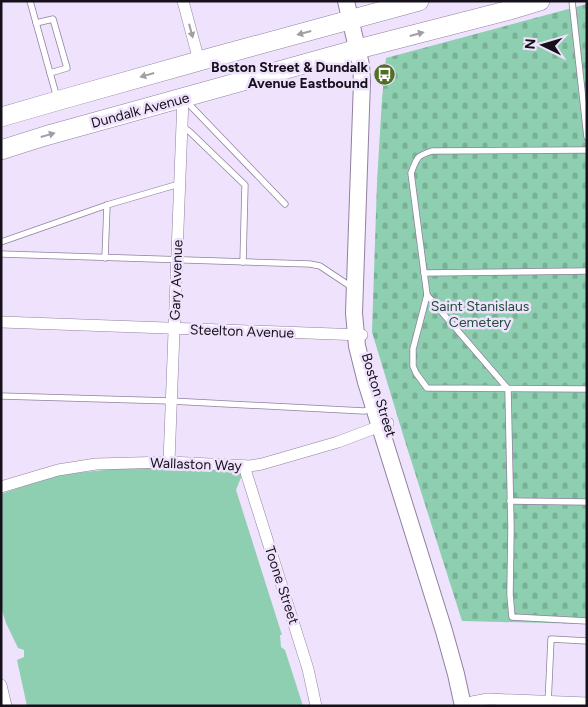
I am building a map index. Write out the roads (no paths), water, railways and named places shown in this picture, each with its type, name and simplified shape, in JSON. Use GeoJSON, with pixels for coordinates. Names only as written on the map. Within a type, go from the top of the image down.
{"type":"FeatureCollection","features":[{"type":"Feature","properties":{"kind":"main road"},"geometry":{"type":"LineString","coordinates":[[346,1],[351,20],[364,48]]}},
{"type":"Feature","properties":{"kind":"main road"},"geometry":{"type":"LineString","coordinates":[[1,117],[419,1]]}},
{"type":"Feature","properties":{"kind":"main road","name":"Dundalk Avenue"},"geometry":{"type":"LineString","coordinates":[[1,150],[45,136],[540,1]]}},
{"type":"Feature","properties":{"kind":"main road","name":"Boston Street"},"geometry":{"type":"LineString","coordinates":[[364,48],[355,289],[361,364],[374,408],[384,425]]}},
{"type":"Feature","properties":{"kind":"main road","name":"Boston Street"},"geometry":{"type":"LineString","coordinates":[[364,48],[372,64],[373,81],[363,314],[359,334],[384,425],[421,546],[465,673],[469,704]]}},
{"type":"Feature","properties":{"kind":"street"},"geometry":{"type":"LineString","coordinates":[[183,1],[199,61]]}},
{"type":"Feature","properties":{"kind":"street","name":"Gary Avenue"},"geometry":{"type":"LineString","coordinates":[[169,462],[183,98]]}},
{"type":"Feature","properties":{"kind":"street","name":"Steelton Avenue"},"geometry":{"type":"LineString","coordinates":[[1,322],[359,334]]}},
{"type":"Feature","properties":{"kind":"street","name":"Wallaston Way"},"geometry":{"type":"LineString","coordinates":[[1,486],[58,470],[96,464],[169,462],[244,466],[262,464],[338,442],[384,425]]}},
{"type":"Feature","properties":{"kind":"street","name":"Toone Street"},"geometry":{"type":"LineString","coordinates":[[244,466],[308,669],[316,706]]}},
{"type":"Feature","properties":{"kind":"street"},"geometry":{"type":"LineString","coordinates":[[1,685],[6,706]]}},
{"type":"Feature","properties":{"kind":"street"},"geometry":{"type":"LineString","coordinates":[[469,704],[488,700],[548,704],[587,703]]}},
{"type":"Feature","properties":{"kind":"lane"},"geometry":{"type":"LineString","coordinates":[[30,1],[58,100]]}},
{"type":"Feature","properties":{"kind":"lane"},"geometry":{"type":"LineString","coordinates":[[572,1],[587,137]]}},
{"type":"Feature","properties":{"kind":"lane"},"geometry":{"type":"LineString","coordinates":[[36,23],[53,19],[58,35],[67,68],[50,73]]}},
{"type":"Feature","properties":{"kind":"lane"},"geometry":{"type":"LineString","coordinates":[[183,98],[285,204]]}},
{"type":"Feature","properties":{"kind":"lane"},"geometry":{"type":"LineString","coordinates":[[182,126],[245,185],[243,262]]}},
{"type":"Feature","properties":{"kind":"lane"},"geometry":{"type":"LineString","coordinates":[[587,150],[432,151],[421,155],[417,159],[411,173],[427,295],[413,348],[413,360],[416,373],[427,388],[587,389]]}},
{"type":"Feature","properties":{"kind":"lane"},"geometry":{"type":"LineString","coordinates":[[1,242],[107,205],[179,184]]}},
{"type":"Feature","properties":{"kind":"lane"},"geometry":{"type":"LineString","coordinates":[[105,258],[107,205]]}},
{"type":"Feature","properties":{"kind":"lane"},"geometry":{"type":"LineString","coordinates":[[1,254],[310,264],[320,266],[355,289]]}},
{"type":"Feature","properties":{"kind":"lane"},"geometry":{"type":"LineString","coordinates":[[424,272],[587,271]]}},
{"type":"Feature","properties":{"kind":"lane"},"geometry":{"type":"LineString","coordinates":[[427,295],[508,389],[511,528],[510,595],[512,617],[587,620]]}},
{"type":"Feature","properties":{"kind":"lane"},"geometry":{"type":"LineString","coordinates":[[1,396],[171,401],[364,410],[374,408]]}},
{"type":"Feature","properties":{"kind":"lane"},"geometry":{"type":"LineString","coordinates":[[510,501],[587,502]]}},
{"type":"Feature","properties":{"kind":"lane"},"geometry":{"type":"LineString","coordinates":[[548,704],[551,639],[587,641]]}},
{"type":"Feature","properties":{"kind":"place","name":"Boston Street & Dundalk Avenue Eastbound"},"geometry":{"type":"Point","coordinates":[384,75]}},
{"type":"Feature","properties":{"kind":"park label","name":"Saint Stanislaus Cemetery"},"geometry":{"type":"Point","coordinates":[480,314]}}]}
